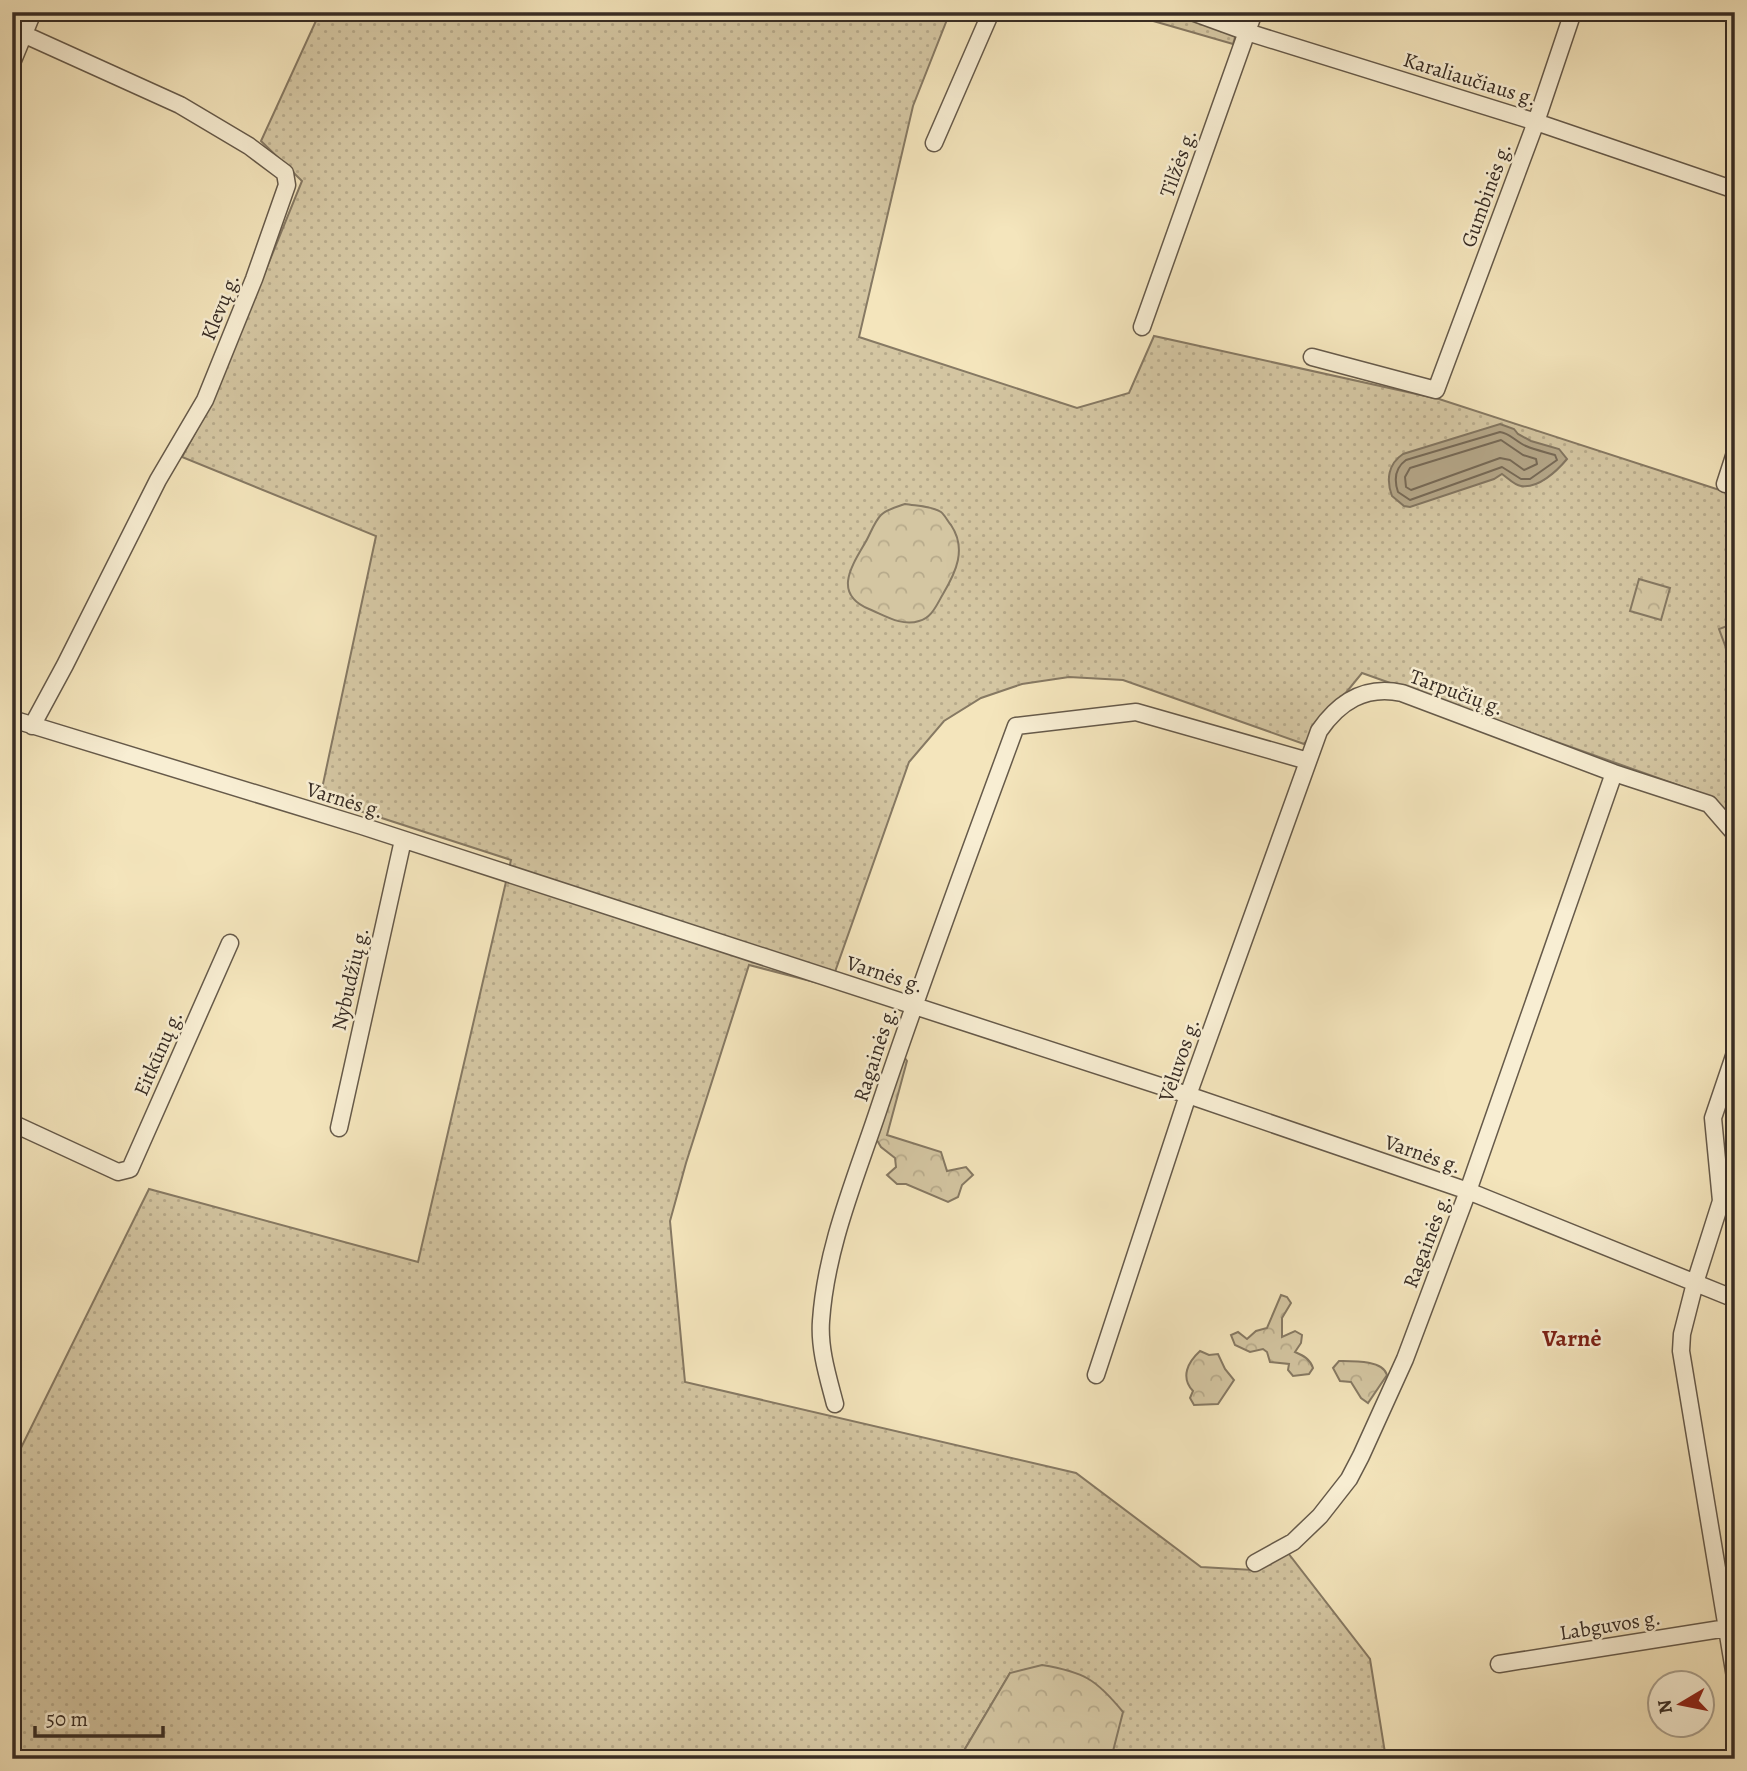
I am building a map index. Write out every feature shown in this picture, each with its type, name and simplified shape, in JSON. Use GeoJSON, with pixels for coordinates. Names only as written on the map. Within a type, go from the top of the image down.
{"type":"FeatureCollection","features":[{"type":"Feature","properties":{"kind":"street"},"geometry":{"type":"LineString","coordinates":[[12,63],[18,31],[33,12]]}},
{"type":"Feature","properties":{"kind":"street"},"geometry":{"type":"LineString","coordinates":[[934,143],[990,12]]}},
{"type":"Feature","properties":{"kind":"street","name":"Karaliaučiaus g."},"geometry":{"type":"LineString","coordinates":[[1192,12],[1247,32],[1536,122],[1735,190]]}},
{"type":"Feature","properties":{"kind":"street","name":"Tilžės g."},"geometry":{"type":"LineString","coordinates":[[1142,327],[1254,12]]}},
{"type":"Feature","properties":{"kind":"street","name":"Gumbinės g."},"geometry":{"type":"LineString","coordinates":[[1312,357],[1436,390],[1536,122],[1573,12]]}},
{"type":"Feature","properties":{"kind":"street","name":"Klevų g."},"geometry":{"type":"LineString","coordinates":[[18,31],[180,105],[249,146],[285,173],[287,185],[254,279],[205,400],[158,480],[32,726]]}},
{"type":"Feature","properties":{"kind":"street"},"geometry":{"type":"LineString","coordinates":[[1725,484],[1735,453]]}},
{"type":"Feature","properties":{"kind":"street","name":"Tarpučių g."},"geometry":{"type":"LineString","coordinates":[[1308,761],[1319,731],[1331,714],[1347,701],[1374,690],[1388,690],[1614,773],[1709,804],[1735,834]]}},
{"type":"Feature","properties":{"kind":"street","name":"Ragainės g."},"geometry":{"type":"LineString","coordinates":[[835,1404],[824,1363],[821,1325],[834,1242],[914,1005],[1016,726],[1136,712],[1308,761]]}},
{"type":"Feature","properties":{"kind":"street","name":"Varnės g."},"geometry":{"type":"LineString","coordinates":[[12,719],[403,840],[1188,1095],[1468,1191],[1735,1299]]}},
{"type":"Feature","properties":{"kind":"street","name":"Vėluvos g."},"geometry":{"type":"LineString","coordinates":[[1096,1375],[1188,1095],[1308,761]]}},
{"type":"Feature","properties":{"kind":"street","name":"Ragainės g."},"geometry":{"type":"LineString","coordinates":[[1255,1563],[1293,1542],[1320,1516],[1349,1479],[1405,1359],[1468,1191],[1614,773]]}},
{"type":"Feature","properties":{"kind":"street","name":"Nybudžių g."},"geometry":{"type":"LineString","coordinates":[[339,1128],[403,840]]}},
{"type":"Feature","properties":{"kind":"street","name":"Eitkūnų g."},"geometry":{"type":"LineString","coordinates":[[12,1123],[118,1172],[130,1169],[230,943]]}},
{"type":"Feature","properties":{"kind":"street"},"geometry":{"type":"LineString","coordinates":[[1735,1053],[1713,1118],[1721,1201],[1695,1283],[1682,1334],[1681,1351],[1735,1677]]}},
{"type":"Feature","properties":{"kind":"street"},"geometry":{"type":"LineString","coordinates":[[1721,1201],[1735,1190]]}},
{"type":"Feature","properties":{"kind":"street","name":"Labguvos g."},"geometry":{"type":"LineString","coordinates":[[1499,1664],[1730,1637]]}},
{"type":"Feature","properties":{"kind":"green space"},"geometry":{"type":"Polygon","coordinates":[[[320,12],[950,12],[913,106],[859,337],[1077,408],[1129,393],[1154,336],[1439,399],[1735,495],[1735,824],[1709,796],[1362,673],[1304,744],[1123,680],[1069,677],[1022,684],[981,698],[944,721],[909,762],[830,986],[749,965],[686,1163],[670,1221],[685,1382],[1076,1473],[1201,1567],[1253,1570],[1288,1553],[1370,1659],[1386,1759],[1111,1759],[1114,1754],[1010,1673],[959,1759],[12,1759],[12,1466],[149,1189],[418,1262],[511,860],[320,798],[376,536],[182,457],[213,400],[302,181],[261,141],[320,12]]]}},
{"type":"Feature","properties":{"kind":"green space"},"geometry":{"type":"Polygon","coordinates":[[[1122,12],[1243,12],[1233,44],[1122,12]]]}},
{"type":"Feature","properties":{"kind":"green space"},"geometry":{"type":"Polygon","coordinates":[[[905,504],[929,507],[941,512],[956,534],[959,552],[952,577],[934,610],[924,619],[906,623],[893,620],[858,603],[848,588],[851,570],[876,521],[886,511],[905,504]]]}},
{"type":"Feature","properties":{"kind":"green space"},"geometry":{"type":"Polygon","coordinates":[[[1639,579],[1670,588],[1661,620],[1630,611],[1639,579]]]}},
{"type":"Feature","properties":{"kind":"green space"},"geometry":{"type":"Polygon","coordinates":[[[1735,623],[1735,655],[1729,656],[1719,629],[1735,623]]]}},
{"type":"Feature","properties":{"kind":"green space"},"geometry":{"type":"Polygon","coordinates":[[[902,1054],[907,1061],[887,1135],[941,1152],[947,1171],[966,1167],[973,1175],[962,1185],[958,1197],[948,1202],[906,1184],[897,1184],[887,1175],[896,1167],[895,1158],[881,1147],[875,1137],[902,1054]]]}},
{"type":"Feature","properties":{"kind":"green space"},"geometry":{"type":"Polygon","coordinates":[[[1281,1295],[1287,1297],[1291,1303],[1282,1318],[1282,1337],[1295,1331],[1302,1335],[1301,1343],[1295,1352],[1310,1362],[1313,1368],[1309,1374],[1293,1376],[1288,1370],[1289,1364],[1270,1362],[1263,1349],[1250,1352],[1235,1345],[1231,1335],[1238,1332],[1247,1339],[1256,1331],[1267,1328],[1281,1295]]]}},
{"type":"Feature","properties":{"kind":"green space"},"geometry":{"type":"Polygon","coordinates":[[[1200,1351],[1209,1355],[1218,1354],[1234,1380],[1218,1404],[1194,1405],[1190,1398],[1193,1391],[1187,1380],[1187,1370],[1200,1351]]]}},
{"type":"Feature","properties":{"kind":"green space"},"geometry":{"type":"Polygon","coordinates":[[[1339,1361],[1367,1362],[1384,1370],[1387,1375],[1368,1403],[1361,1398],[1351,1382],[1340,1381],[1333,1368],[1339,1361]]]}},
{"type":"Feature","properties":{"kind":"green space"},"geometry":{"type":"Polygon","coordinates":[[[1042,1665],[1079,1674],[1097,1684],[1123,1712],[1111,1759],[959,1759],[1010,1673],[1042,1665]]]}},
{"type":"Feature","properties":{"kind":"water"},"geometry":{"type":"Polygon","coordinates":[[[1500,424],[1514,429],[1531,441],[1559,449],[1567,459],[1547,478],[1534,485],[1521,486],[1502,474],[1410,507],[1404,506],[1392,496],[1389,484],[1391,467],[1403,454],[1500,424]]]}},
{"type":"Feature","properties":{"kind":"district","name":"Varnė"},"geometry":{"type":"Point","coordinates":[1572,1338]}}]}
